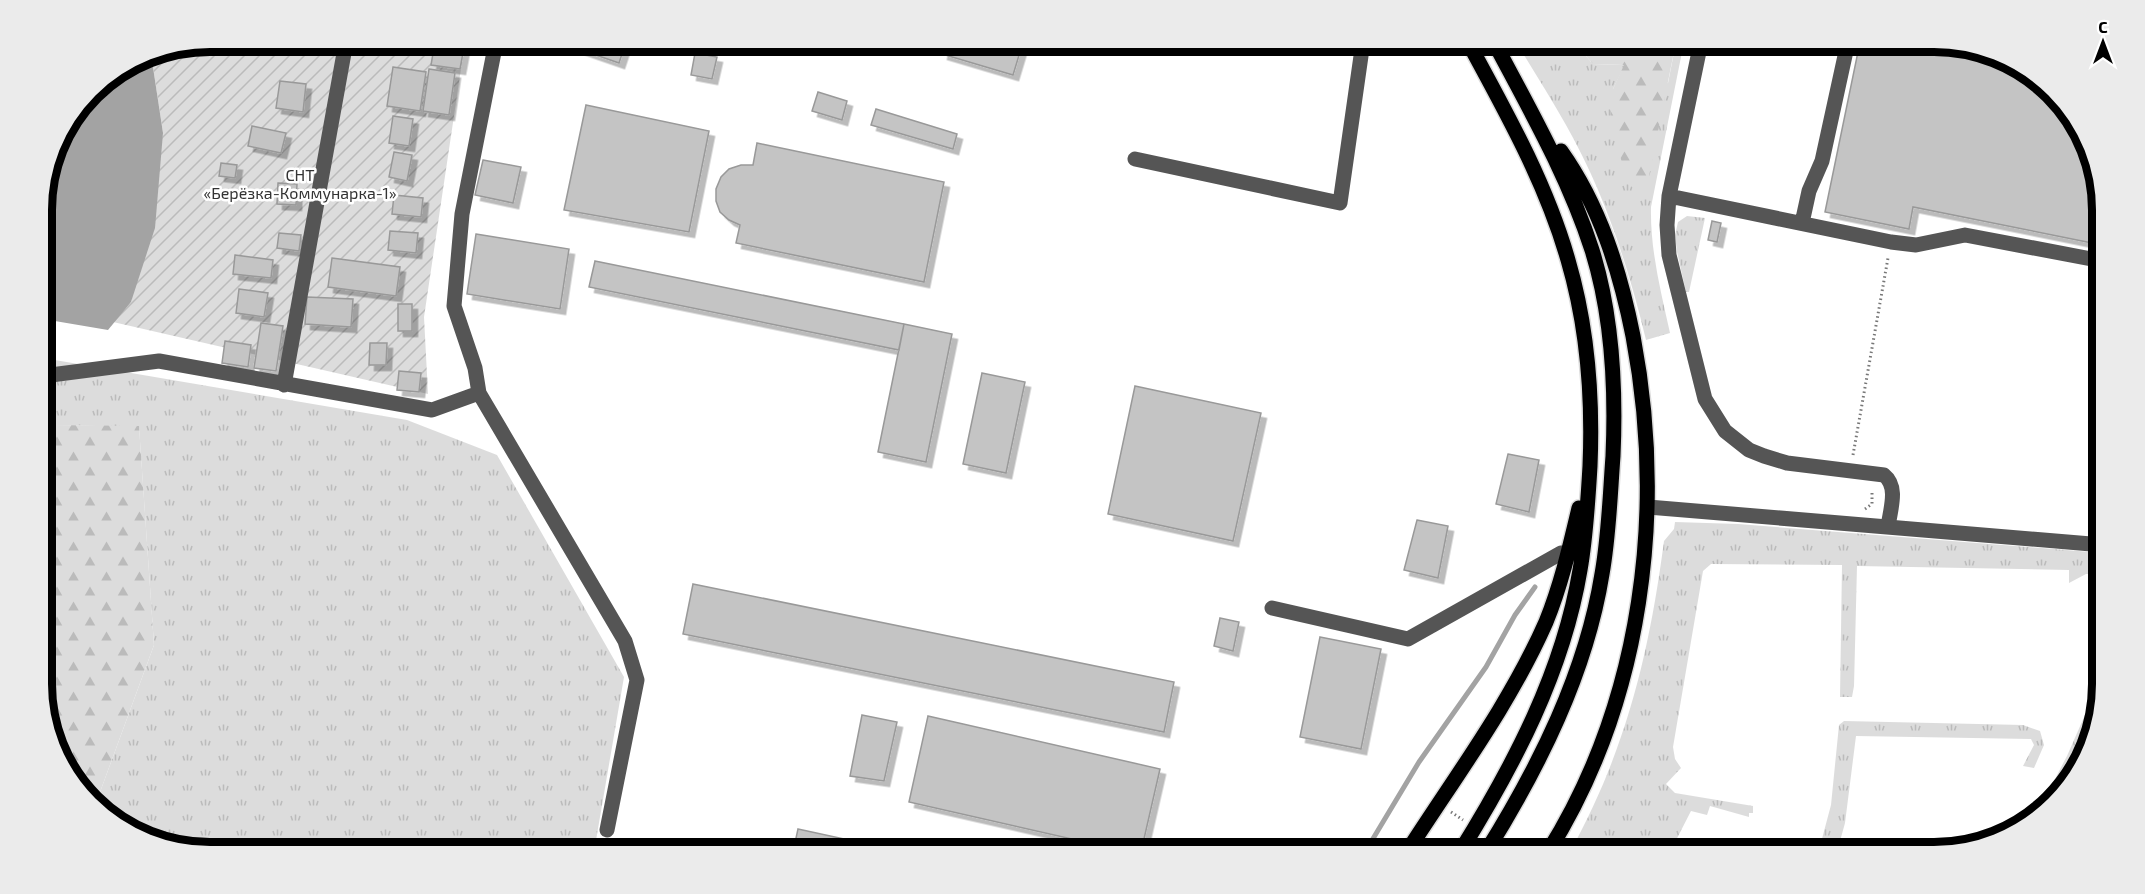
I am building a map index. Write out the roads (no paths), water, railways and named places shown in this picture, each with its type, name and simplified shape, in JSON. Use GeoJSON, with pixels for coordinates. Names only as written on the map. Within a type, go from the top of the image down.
{"type":"FeatureCollection","features":[{"type":"Feature","properties":{"kind":"main road"},"geometry":{"type":"LineString","coordinates":[[1466,841],[1509,768],[1547,685],[1568,623],[1575,554],[1590,467],[1592,419],[1588,345],[1568,260],[1530,162],[1473,52]]}},
{"type":"Feature","properties":{"kind":"main road"},"geometry":{"type":"LineString","coordinates":[[1492,841],[1543,752],[1568,693],[1590,629],[1602,575],[1609,521],[1615,420],[1610,336],[1604,298],[1579,213],[1557,158],[1500,52]]}},
{"type":"Feature","properties":{"kind":"main road"},"geometry":{"type":"LineString","coordinates":[[1533,112],[1569,162],[1595,210],[1618,272],[1643,387],[1648,507],[1635,624],[1617,700],[1590,771],[1554,841]]}},
{"type":"Feature","properties":{"kind":"main road"},"geometry":{"type":"LineString","coordinates":[[1414,841],[1491,725],[1526,663],[1575,554]]}},
{"type":"Feature","properties":{"kind":"street"},"geometry":{"type":"LineString","coordinates":[[284,385],[344,52]]}},
{"type":"Feature","properties":{"kind":"street"},"geometry":{"type":"LineString","coordinates":[[494,52],[462,214],[454,306],[476,368],[479,393],[625,641],[637,680],[606,830]]}},
{"type":"Feature","properties":{"kind":"street"},"geometry":{"type":"LineString","coordinates":[[1135,159],[1340,203],[1362,52]]}},
{"type":"Feature","properties":{"kind":"street"},"geometry":{"type":"LineString","coordinates":[[1699,52],[1669,196],[1666,225],[1669,255],[1705,399],[1718,423],[1749,450],[1780,462],[1884,475],[1892,484],[1893,491],[1888,526]]}},
{"type":"Feature","properties":{"kind":"street"},"geometry":{"type":"LineString","coordinates":[[1802,224],[1809,192],[1822,161],[1846,52]]}},
{"type":"Feature","properties":{"kind":"street"},"geometry":{"type":"LineString","coordinates":[[1669,196],[1916,245],[1950,237],[1985,238],[2092,259]]}},
{"type":"Feature","properties":{"kind":"street"},"geometry":{"type":"LineString","coordinates":[[53,375],[159,361],[432,410],[479,393]]}},
{"type":"Feature","properties":{"kind":"street"},"geometry":{"type":"LineString","coordinates":[[1648,507],[2092,543]]}},
{"type":"Feature","properties":{"kind":"street"},"geometry":{"type":"LineString","coordinates":[[1272,608],[1408,639],[1537,565],[1561,553],[1575,554]]}},
{"type":"Feature","properties":{"kind":"waterway"},"geometry":{"type":"LineString","coordinates":[[1371,841],[1419,762],[1486,667],[1515,615],[1535,587]]}},
{"type":"Feature","properties":{"kind":"park label","name":"СНТ «Берёзка-Коммунарка-1»"},"geometry":{"type":"Point","coordinates":[300,184]}}]}
